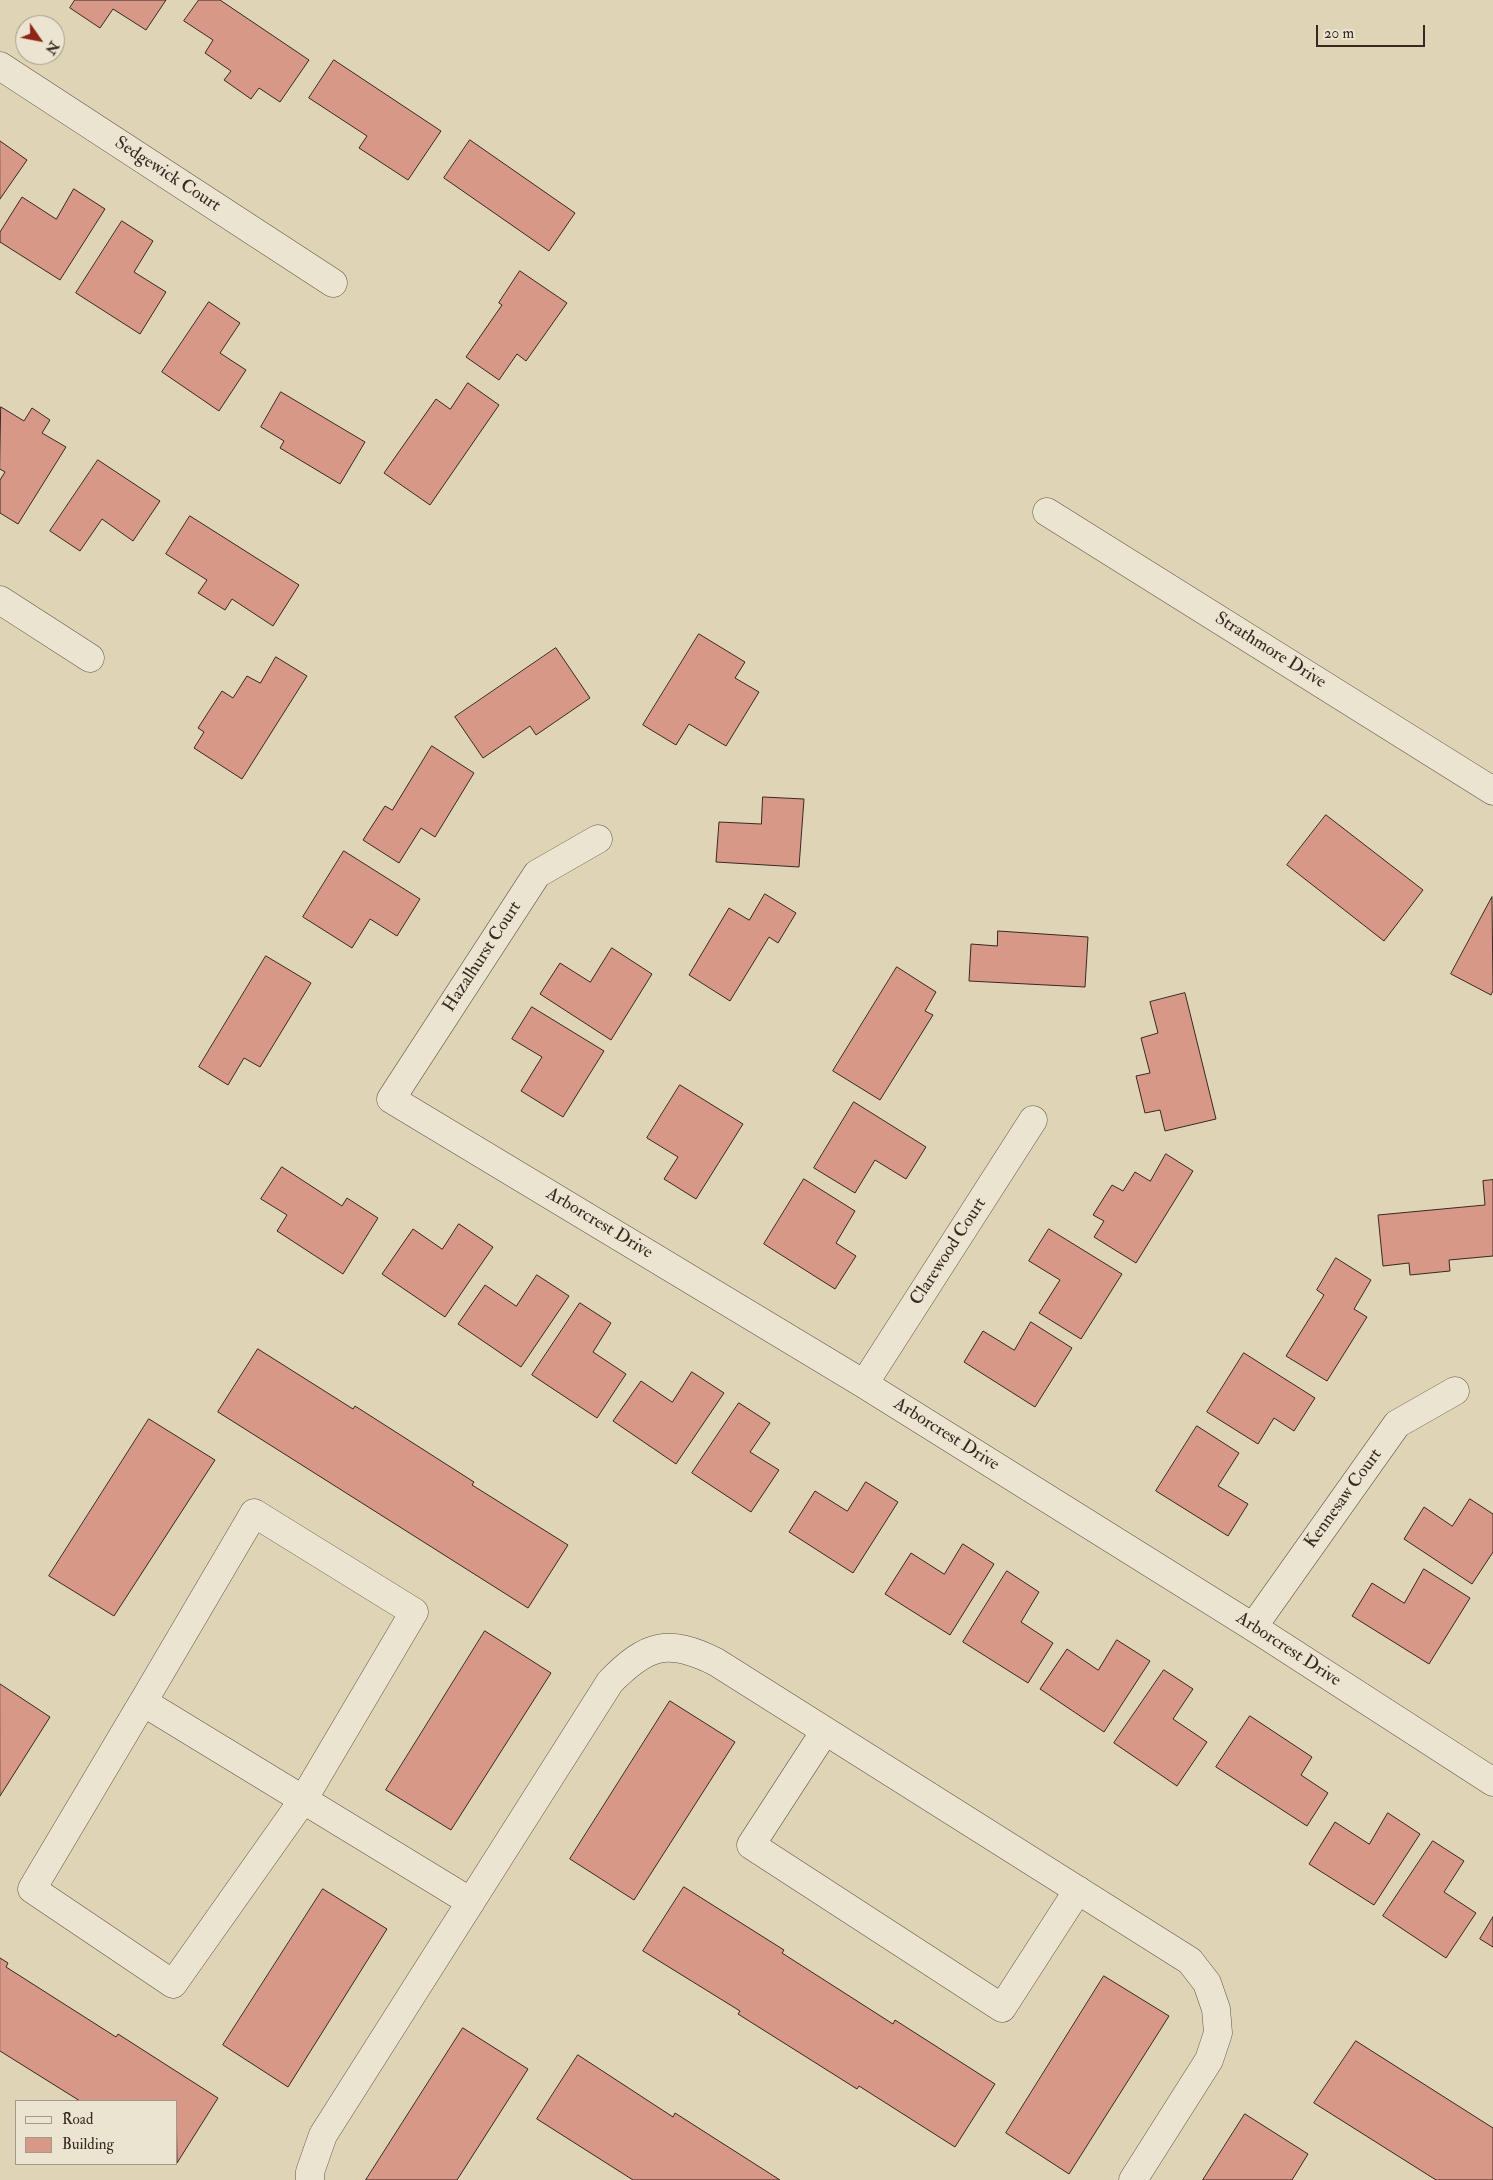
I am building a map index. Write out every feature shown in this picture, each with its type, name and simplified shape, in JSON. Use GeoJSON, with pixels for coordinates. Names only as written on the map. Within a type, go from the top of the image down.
{"type":"FeatureCollection","features":[{"type":"Feature","properties":{"kind":"street","name":"Sedgewick Court"},"geometry":{"type":"LineString","coordinates":[[0,66],[334,284]]}},
{"type":"Feature","properties":{"kind":"street","name":"Strathmore Drive"},"geometry":{"type":"LineString","coordinates":[[1047,512],[1493,790]]}},
{"type":"Feature","properties":{"kind":"street"},"geometry":{"type":"LineString","coordinates":[[0,600],[90,658]]}},
{"type":"Feature","properties":{"kind":"street","name":"Hazalhurst Court"},"geometry":{"type":"LineString","coordinates":[[391,1099],[536,874],[598,840]]}},
{"type":"Feature","properties":{"kind":"street","name":"Arborcrest Drive"},"geometry":{"type":"LineString","coordinates":[[391,1099],[864,1384],[1253,1627],[1493,1782]]}},
{"type":"Feature","properties":{"kind":"street","name":"Clarewood Court"},"geometry":{"type":"LineString","coordinates":[[864,1384],[1033,1120]]}},
{"type":"Feature","properties":{"kind":"street","name":"Kennesaw Court"},"geometry":{"type":"LineString","coordinates":[[1253,1627],[1397,1424],[1455,1392]]}},
{"type":"Feature","properties":{"kind":"street"},"geometry":{"type":"LineString","coordinates":[[254,1513],[414,1612],[303,1800],[173,1984],[32,1889],[143,1702],[254,1513]]}},
{"type":"Feature","properties":{"kind":"street"},"geometry":{"type":"LineString","coordinates":[[310,2180],[310,2172],[323,2136],[610,1682],[631,1661],[654,1649],[676,1648],[693,1651],[716,1662],[1190,1961],[1207,1983],[1216,2009],[1218,2033],[1209,2060],[1133,2180]]}},
{"type":"Feature","properties":{"kind":"street"},"geometry":{"type":"LineString","coordinates":[[143,1702],[471,1902]]}},
{"type":"Feature","properties":{"kind":"street"},"geometry":{"type":"LineString","coordinates":[[825,1730],[751,1845],[1002,2008],[1078,1890]]}},
{"type":"Feature","properties":{"kind":"building"},"geometry":{"type":"Polygon","coordinates":[[[75,0],[166,0],[146,30],[113,9],[100,28],[70,8],[75,0]]]}},
{"type":"Feature","properties":{"kind":"building"},"geometry":{"type":"Polygon","coordinates":[[[199,0],[220,0],[309,60],[280,102],[259,88],[251,99],[224,80],[231,71],[205,53],[213,40],[184,21],[199,0]]]}},
{"type":"Feature","properties":{"kind":"building"},"geometry":{"type":"Polygon","coordinates":[[[334,60],[441,131],[408,180],[359,148],[367,136],[309,98],[334,60]]]}},
{"type":"Feature","properties":{"kind":"building"},"geometry":{"type":"Polygon","coordinates":[[[470,140],[575,213],[549,251],[444,178],[470,140]]]}},
{"type":"Feature","properties":{"kind":"building"},"geometry":{"type":"Polygon","coordinates":[[[0,141],[27,160],[0,199],[0,141]]]}},
{"type":"Feature","properties":{"kind":"building"},"geometry":{"type":"Polygon","coordinates":[[[74,189],[105,209],[60,280],[0,242],[0,232],[22,197],[56,219],[74,189]]]}},
{"type":"Feature","properties":{"kind":"building"},"geometry":{"type":"Polygon","coordinates":[[[122,221],[153,241],[134,272],[166,292],[140,334],[76,293],[122,221]]]}},
{"type":"Feature","properties":{"kind":"building"},"geometry":{"type":"Polygon","coordinates":[[[520,271],[567,303],[526,361],[517,354],[499,380],[466,357],[502,305],[499,303],[520,271]]]}},
{"type":"Feature","properties":{"kind":"building"},"geometry":{"type":"Polygon","coordinates":[[[209,302],[240,323],[220,353],[246,370],[219,411],[162,372],[209,302]]]}},
{"type":"Feature","properties":{"kind":"building"},"geometry":{"type":"Polygon","coordinates":[[[468,383],[499,405],[430,505],[384,473],[436,399],[450,409],[468,383]]]}},
{"type":"Feature","properties":{"kind":"building"},"geometry":{"type":"Polygon","coordinates":[[[281,392],[365,442],[340,484],[280,448],[284,441],[261,427],[281,392]]]}},
{"type":"Feature","properties":{"kind":"building"},"geometry":{"type":"Polygon","coordinates":[[[1,407],[24,421],[32,408],[50,420],[42,433],[66,447],[18,524],[0,513],[0,480],[5,472],[0,469],[1,407]]]}},
{"type":"Feature","properties":{"kind":"building"},"geometry":{"type":"Polygon","coordinates":[[[98,460],[160,501],[133,541],[102,519],[80,551],[50,531],[98,460]]]}},
{"type":"Feature","properties":{"kind":"building"},"geometry":{"type":"Polygon","coordinates":[[[190,516],[299,585],[273,626],[232,599],[225,610],[198,593],[207,580],[166,554],[190,516]]]}},
{"type":"Feature","properties":{"kind":"building"},"geometry":{"type":"Polygon","coordinates":[[[699,634],[745,662],[735,678],[759,692],[726,746],[689,724],[676,745],[643,725],[699,634]]]}},
{"type":"Feature","properties":{"kind":"building"},"geometry":{"type":"Polygon","coordinates":[[[556,648],[590,698],[536,735],[530,726],[483,758],[455,717],[556,648]]]}},
{"type":"Feature","properties":{"kind":"building"},"geometry":{"type":"Polygon","coordinates":[[[276,657],[307,676],[242,779],[194,748],[204,732],[198,728],[222,691],[233,698],[247,676],[260,683],[276,657]]]}},
{"type":"Feature","properties":{"kind":"building"},"geometry":{"type":"Polygon","coordinates":[[[432,746],[474,773],[435,837],[421,828],[399,863],[363,840],[385,806],[392,810],[432,746]]]}},
{"type":"Feature","properties":{"kind":"building"},"geometry":{"type":"Polygon","coordinates":[[[763,797],[804,799],[799,867],[716,862],[719,822],[761,824],[763,797]]]}},
{"type":"Feature","properties":{"kind":"building"},"geometry":{"type":"Polygon","coordinates":[[[1326,815],[1423,890],[1384,941],[1287,865],[1326,815]]]}},
{"type":"Feature","properties":{"kind":"building"},"geometry":{"type":"Polygon","coordinates":[[[344,851],[420,899],[397,936],[370,919],[352,948],[303,917],[344,851]]]}},
{"type":"Feature","properties":{"kind":"building"},"geometry":{"type":"Polygon","coordinates":[[[765,894],[796,913],[778,943],[769,937],[730,1001],[689,975],[729,908],[749,920],[765,894]]]}},
{"type":"Feature","properties":{"kind":"building"},"geometry":{"type":"Polygon","coordinates":[[[1492,897],[1493,991],[1491,995],[1451,974],[1492,897]]]}},
{"type":"Feature","properties":{"kind":"building"},"geometry":{"type":"Polygon","coordinates":[[[998,931],[1088,937],[1085,987],[969,981],[971,944],[997,946],[998,931]]]}},
{"type":"Feature","properties":{"kind":"building"},"geometry":{"type":"Polygon","coordinates":[[[612,948],[652,974],[611,1040],[540,994],[560,963],[590,982],[612,948]]]}},
{"type":"Feature","properties":{"kind":"building"},"geometry":{"type":"Polygon","coordinates":[[[266,956],[311,983],[260,1067],[244,1058],[228,1085],[199,1067],[266,956]]]}},
{"type":"Feature","properties":{"kind":"building"},"geometry":{"type":"Polygon","coordinates":[[[897,967],[936,992],[925,1011],[933,1015],[880,1100],[833,1071],[897,967]]]}},
{"type":"Feature","properties":{"kind":"building"},"geometry":{"type":"Polygon","coordinates":[[[1185,993],[1216,1119],[1165,1131],[1160,1110],[1145,1113],[1136,1076],[1150,1073],[1141,1038],[1158,1033],[1150,1002],[1185,993]]]}},
{"type":"Feature","properties":{"kind":"building"},"geometry":{"type":"Polygon","coordinates":[[[532,1007],[604,1051],[563,1117],[521,1091],[542,1057],[512,1039],[532,1007]]]}},
{"type":"Feature","properties":{"kind":"building"},"geometry":{"type":"Polygon","coordinates":[[[680,1085],[743,1124],[696,1199],[664,1179],[678,1157],[647,1138],[680,1085]]]}},
{"type":"Feature","properties":{"kind":"building"},"geometry":{"type":"Polygon","coordinates":[[[854,1102],[926,1147],[906,1179],[875,1160],[855,1193],[814,1168],[854,1102]]]}},
{"type":"Feature","properties":{"kind":"building"},"geometry":{"type":"Polygon","coordinates":[[[1166,1154],[1193,1171],[1136,1263],[1094,1237],[1104,1221],[1093,1215],[1112,1185],[1123,1191],[1135,1172],[1150,1181],[1166,1154]]]}},
{"type":"Feature","properties":{"kind":"building"},"geometry":{"type":"Polygon","coordinates":[[[282,1167],[342,1206],[347,1198],[378,1218],[343,1274],[277,1231],[287,1215],[261,1199],[282,1167]]]}},
{"type":"Feature","properties":{"kind":"building"},"geometry":{"type":"Polygon","coordinates":[[[804,1179],[855,1211],[836,1243],[856,1256],[835,1289],[764,1244],[804,1179]]]}},
{"type":"Feature","properties":{"kind":"building"},"geometry":{"type":"Polygon","coordinates":[[[1493,1180],[1493,1256],[1449,1260],[1450,1271],[1410,1275],[1409,1263],[1383,1266],[1378,1215],[1485,1205],[1483,1181],[1493,1180]]]}},
{"type":"Feature","properties":{"kind":"building"},"geometry":{"type":"Polygon","coordinates":[[[459,1224],[493,1247],[445,1317],[382,1274],[413,1229],[442,1249],[459,1224]]]}},
{"type":"Feature","properties":{"kind":"building"},"geometry":{"type":"Polygon","coordinates":[[[1049,1229],[1122,1274],[1081,1339],[1039,1313],[1060,1280],[1029,1261],[1049,1229]]]}},
{"type":"Feature","properties":{"kind":"building"},"geometry":{"type":"Polygon","coordinates":[[[1336,1258],[1371,1280],[1354,1309],[1367,1317],[1327,1381],[1286,1356],[1324,1295],[1317,1290],[1336,1258]]]}},
{"type":"Feature","properties":{"kind":"building"},"geometry":{"type":"Polygon","coordinates":[[[537,1275],[569,1296],[521,1367],[458,1324],[485,1285],[516,1306],[537,1275]]]}},
{"type":"Feature","properties":{"kind":"building"},"geometry":{"type":"Polygon","coordinates":[[[580,1303],[611,1323],[593,1352],[626,1374],[597,1418],[532,1375],[580,1303]]]}},
{"type":"Feature","properties":{"kind":"building"},"geometry":{"type":"Polygon","coordinates":[[[1031,1322],[1072,1348],[1035,1407],[964,1362],[983,1331],[1014,1350],[1031,1322]]]}},
{"type":"Feature","properties":{"kind":"building"},"geometry":{"type":"Polygon","coordinates":[[[258,1349],[353,1409],[355,1406],[474,1482],[472,1485],[568,1545],[528,1608],[218,1412],[258,1349]]]}},
{"type":"Feature","properties":{"kind":"building"},"geometry":{"type":"Polygon","coordinates":[[[1244,1353],[1315,1398],[1294,1431],[1274,1418],[1258,1444],[1207,1412],[1244,1353]]]}},
{"type":"Feature","properties":{"kind":"building"},"geometry":{"type":"Polygon","coordinates":[[[692,1372],[724,1393],[676,1464],[613,1421],[641,1381],[672,1402],[692,1372]]]}},
{"type":"Feature","properties":{"kind":"building"},"geometry":{"type":"Polygon","coordinates":[[[739,1403],[770,1423],[750,1452],[779,1470],[751,1512],[692,1473],[739,1403]]]}},
{"type":"Feature","properties":{"kind":"building"},"geometry":{"type":"Polygon","coordinates":[[[149,1419],[215,1460],[114,1616],[49,1576],[149,1419]]]}},
{"type":"Feature","properties":{"kind":"building"},"geometry":{"type":"Polygon","coordinates":[[[1197,1426],[1239,1453],[1218,1486],[1248,1504],[1228,1536],[1156,1491],[1197,1426]]]}},
{"type":"Feature","properties":{"kind":"building"},"geometry":{"type":"Polygon","coordinates":[[[866,1482],[898,1502],[853,1573],[789,1532],[815,1491],[847,1511],[866,1482]]]}},
{"type":"Feature","properties":{"kind":"building"},"geometry":{"type":"Polygon","coordinates":[[[1470,1499],[1493,1514],[1493,1552],[1472,1584],[1404,1539],[1424,1507],[1452,1526],[1470,1499]]]}},
{"type":"Feature","properties":{"kind":"building"},"geometry":{"type":"Polygon","coordinates":[[[963,1544],[994,1564],[950,1635],[885,1594],[911,1553],[944,1574],[963,1544]]]}},
{"type":"Feature","properties":{"kind":"building"},"geometry":{"type":"Polygon","coordinates":[[[1424,1569],[1470,1598],[1429,1664],[1352,1616],[1372,1583],[1404,1603],[1424,1569]]]}},
{"type":"Feature","properties":{"kind":"building"},"geometry":{"type":"Polygon","coordinates":[[[1007,1571],[1039,1592],[1021,1622],[1053,1643],[1028,1683],[963,1642],[1007,1571]]]}},
{"type":"Feature","properties":{"kind":"building"},"geometry":{"type":"Polygon","coordinates":[[[485,1631],[551,1673],[451,1830],[386,1790],[485,1631]]]}},
{"type":"Feature","properties":{"kind":"building"},"geometry":{"type":"Polygon","coordinates":[[[1117,1640],[1150,1661],[1104,1732],[1040,1689],[1067,1649],[1098,1670],[1117,1640]]]}},
{"type":"Feature","properties":{"kind":"building"},"geometry":{"type":"Polygon","coordinates":[[[1164,1670],[1193,1689],[1173,1719],[1207,1742],[1177,1786],[1114,1743],[1164,1670]]]}},
{"type":"Feature","properties":{"kind":"building"},"geometry":{"type":"Polygon","coordinates":[[[0,1684],[50,1717],[0,1796],[0,1684]]]}},
{"type":"Feature","properties":{"kind":"building"},"geometry":{"type":"Polygon","coordinates":[[[670,1701],[735,1742],[634,1900],[570,1859],[670,1701]]]}},
{"type":"Feature","properties":{"kind":"building"},"geometry":{"type":"Polygon","coordinates":[[[1250,1716],[1312,1757],[1301,1775],[1328,1793],[1307,1826],[1216,1767],[1250,1716]]]}},
{"type":"Feature","properties":{"kind":"building"},"geometry":{"type":"Polygon","coordinates":[[[1388,1813],[1420,1834],[1374,1905],[1309,1864],[1335,1822],[1369,1844],[1388,1813]]]}},
{"type":"Feature","properties":{"kind":"building"},"geometry":{"type":"Polygon","coordinates":[[[1433,1841],[1464,1861],[1444,1892],[1476,1913],[1446,1958],[1383,1916],[1433,1841]]]}},
{"type":"Feature","properties":{"kind":"building"},"geometry":{"type":"Polygon","coordinates":[[[684,1887],[784,1950],[782,1953],[893,2024],[895,2020],[995,2084],[955,2147],[859,2086],[857,2089],[738,2014],[740,2011],[643,1951],[684,1887]]]}},
{"type":"Feature","properties":{"kind":"building"},"geometry":{"type":"Polygon","coordinates":[[[323,1889],[387,1929],[288,2087],[223,2045],[323,1889]]]}},
{"type":"Feature","properties":{"kind":"building"},"geometry":{"type":"Polygon","coordinates":[[[1493,1917],[1493,1947],[1480,1939],[1493,1917]]]}},
{"type":"Feature","properties":{"kind":"building"},"geometry":{"type":"Polygon","coordinates":[[[0,1958],[8,1963],[6,1967],[116,2037],[118,2034],[218,2098],[178,2161],[178,2100],[78,2100],[0,2051],[0,1958]]]}},
{"type":"Feature","properties":{"kind":"building"},"geometry":{"type":"Polygon","coordinates":[[[1104,1976],[1169,2016],[1069,2174],[1006,2133],[1104,1976]]]}},
{"type":"Feature","properties":{"kind":"building"},"geometry":{"type":"Polygon","coordinates":[[[463,2028],[528,2069],[457,2180],[366,2180],[463,2028]]]}},
{"type":"Feature","properties":{"kind":"building"},"geometry":{"type":"Polygon","coordinates":[[[1356,2041],[1493,2128],[1493,2180],[1436,2180],[1314,2103],[1356,2041]]]}},
{"type":"Feature","properties":{"kind":"building"},"geometry":{"type":"Polygon","coordinates":[[[578,2055],[673,2117],[675,2113],[780,2180],[633,2180],[537,2119],[578,2055]]]}},
{"type":"Feature","properties":{"kind":"building"},"geometry":{"type":"Polygon","coordinates":[[[1245,2114],[1308,2154],[1292,2180],[1203,2180],[1245,2114]]]}}]}
